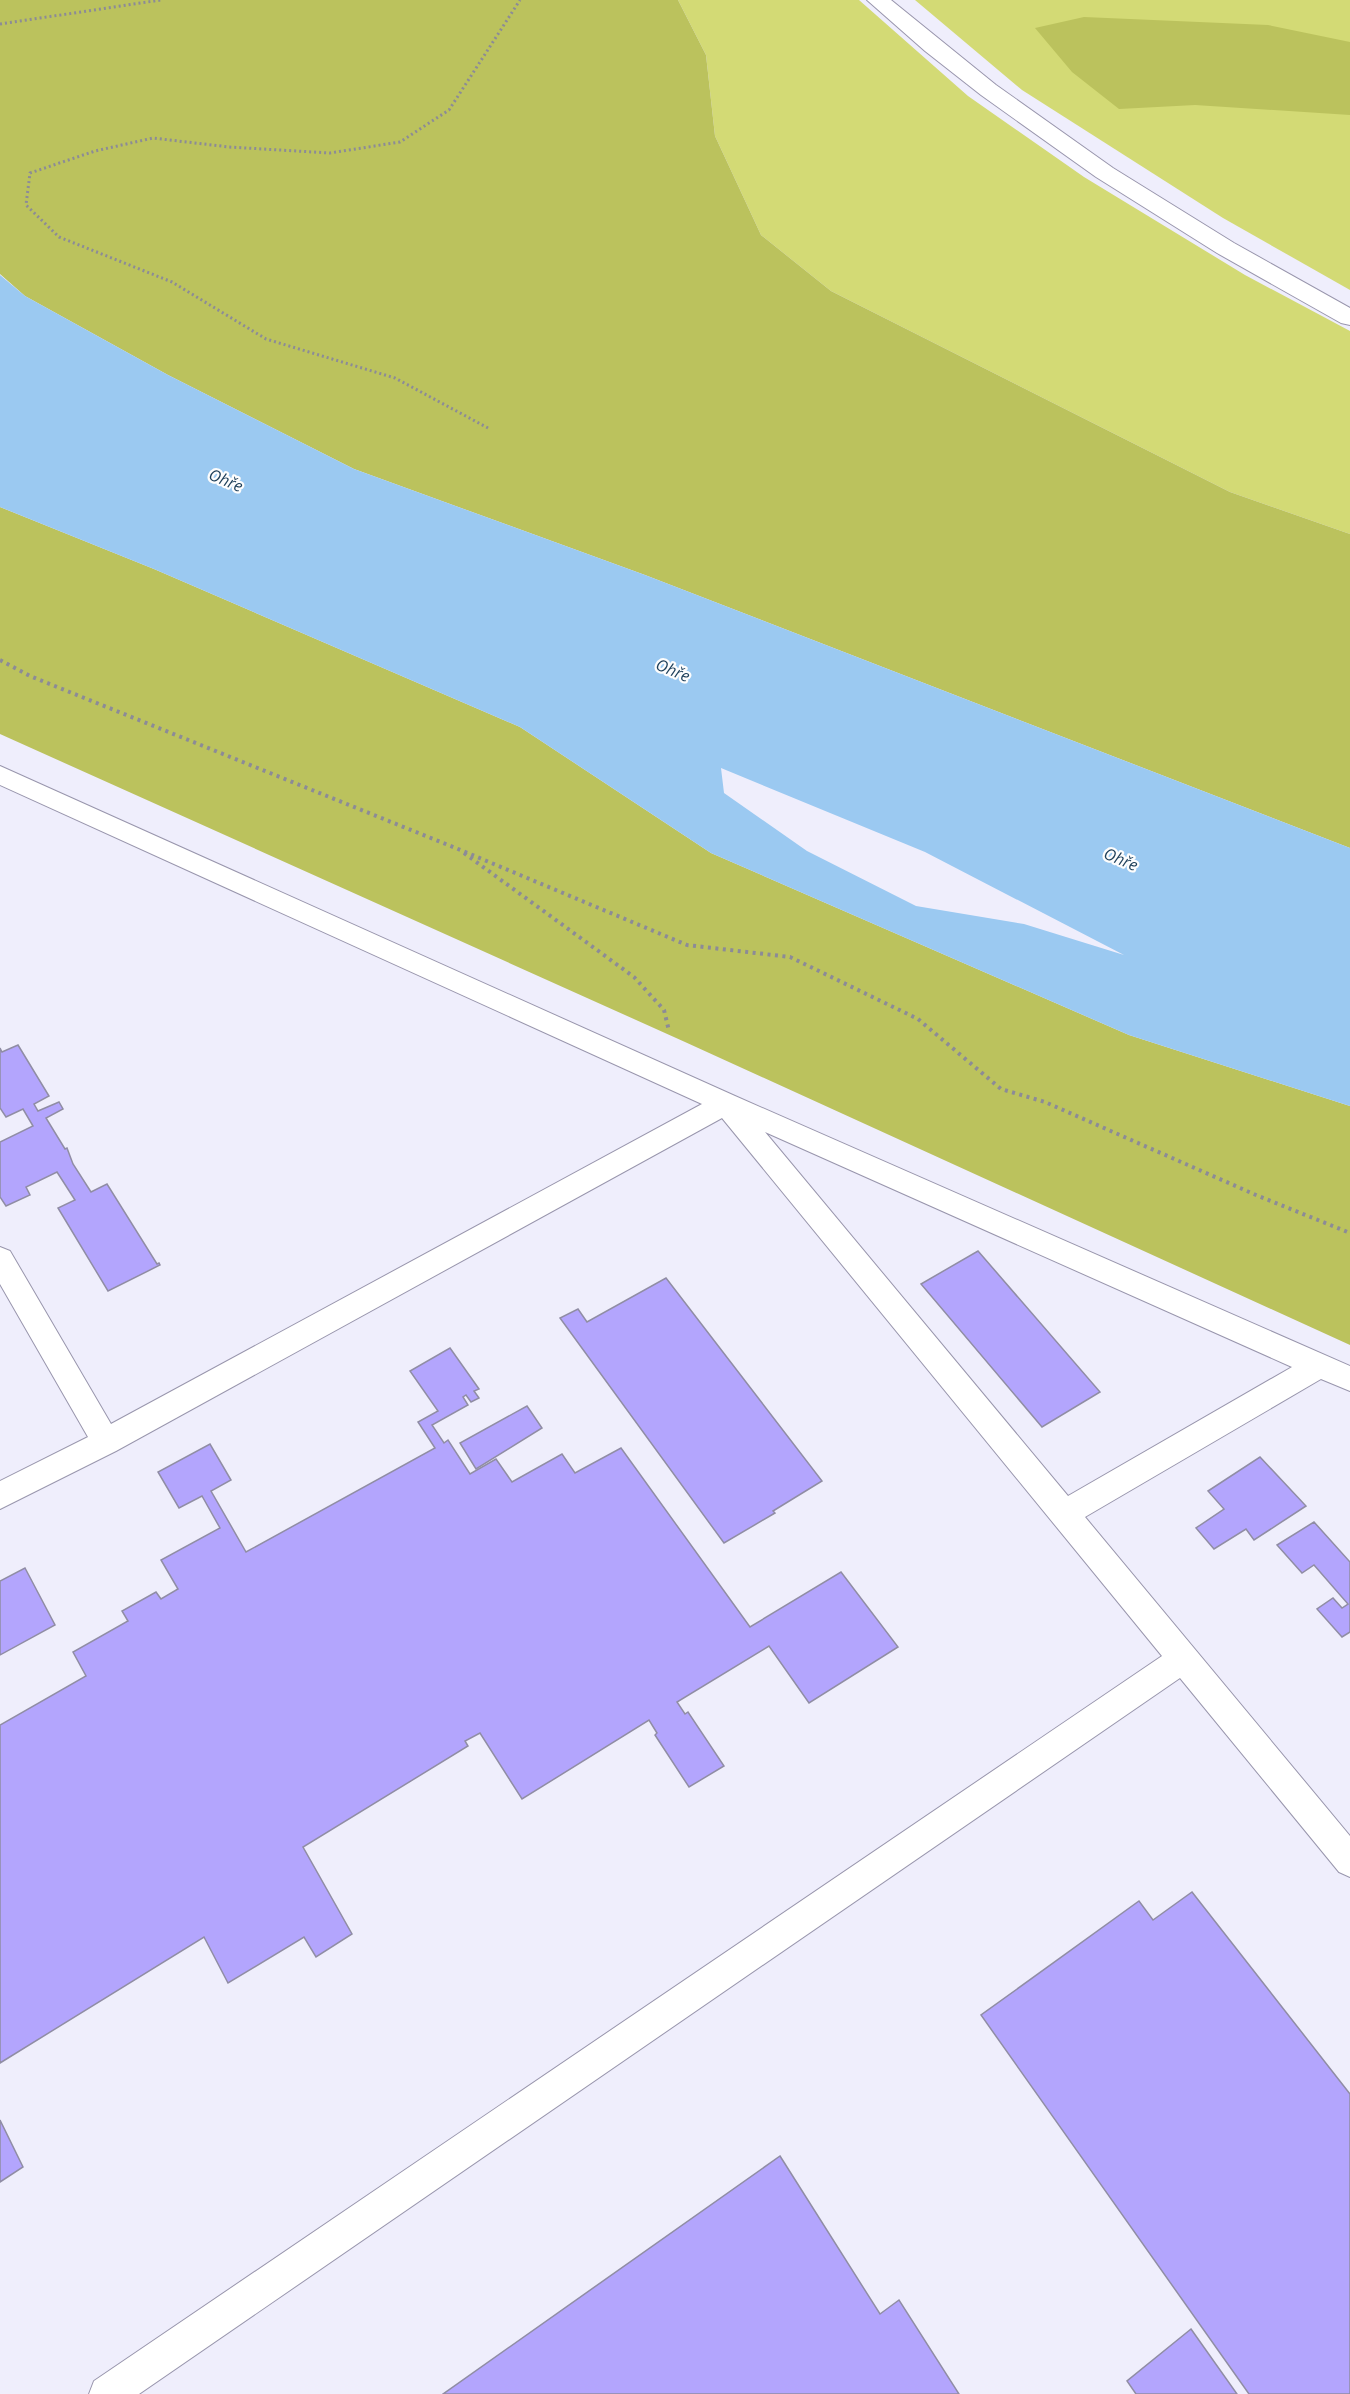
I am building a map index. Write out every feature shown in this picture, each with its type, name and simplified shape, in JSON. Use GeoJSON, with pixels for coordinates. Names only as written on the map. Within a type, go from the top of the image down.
{"type":"FeatureCollection","features":[{"type":"Feature","properties":{"kind":"street"},"geometry":{"type":"LineString","coordinates":[[878,0],[931,46],[1051,138],[1197,231],[1350,318]]}},
{"type":"Feature","properties":{"kind":"lane"},"geometry":{"type":"LineString","coordinates":[[0,775],[726,1103],[1350,1380]]}},
{"type":"Feature","properties":{"kind":"lane"},"geometry":{"type":"LineString","coordinates":[[0,1496],[106,1442],[726,1103]]}},
{"type":"Feature","properties":{"kind":"lane"},"geometry":{"type":"LineString","coordinates":[[726,1103],[1350,1861]]}},
{"type":"Feature","properties":{"kind":"lane"},"geometry":{"type":"LineString","coordinates":[[0,1259],[106,1442]]}},
{"type":"Feature","properties":{"kind":"lane"},"geometry":{"type":"LineString","coordinates":[[1064,1514],[1320,1365]]}},
{"type":"Feature","properties":{"kind":"lane"},"geometry":{"type":"LineString","coordinates":[[107,2394],[1184,1658]]}},
{"type":"Feature","properties":{"kind":"path"},"geometry":{"type":"LineString","coordinates":[[0,24],[161,0]]}},
{"type":"Feature","properties":{"kind":"path"},"geometry":{"type":"LineString","coordinates":[[488,428],[395,378],[266,339],[172,282],[59,237],[26,205],[30,173],[94,150],[153,138],[229,147],[330,153],[400,142],[449,110],[520,0]]}},
{"type":"Feature","properties":{"kind":"path"},"geometry":{"type":"LineString","coordinates":[[0,660],[30,676],[458,849],[687,945],[790,957],[918,1019],[1001,1089],[1045,1102],[1256,1195],[1350,1233]]}},
{"type":"Feature","properties":{"kind":"path"},"geometry":{"type":"LineString","coordinates":[[458,849],[634,977],[664,1010],[670,1035],[660,1072]]}},
{"type":"Feature","properties":{"kind":"green space"},"geometry":{"type":"Polygon","coordinates":[[[0,0],[678,0],[706,55],[715,136],[761,235],[831,291],[1230,492],[1350,534],[1350,848],[645,575],[354,469],[168,375],[25,296],[0,274],[0,0]]]}},
{"type":"Feature","properties":{"kind":"green space"},"geometry":{"type":"Polygon","coordinates":[[[678,0],[859,0],[968,96],[1084,177],[1245,275],[1350,331],[1350,534],[1230,492],[831,291],[761,235],[715,136],[706,55],[678,0]]]}},
{"type":"Feature","properties":{"kind":"green space"},"geometry":{"type":"Polygon","coordinates":[[[915,0],[1350,0],[1350,290],[1223,218],[1022,90],[915,0]]]}},
{"type":"Feature","properties":{"kind":"green space"},"geometry":{"type":"Polygon","coordinates":[[[1084,17],[1268,25],[1350,42],[1350,115],[1195,105],[1119,109],[1072,72],[1035,28],[1084,17]]]}},
{"type":"Feature","properties":{"kind":"green space"},"geometry":{"type":"Polygon","coordinates":[[[0,507],[154,569],[520,727],[711,853],[1129,1035],[1350,1106],[1350,1345],[685,1042],[0,734],[0,507]]]}},
{"type":"Feature","properties":{"kind":"water","name":"Ohře"},"geometry":{"type":"Polygon","coordinates":[[[0,275],[25,296],[168,375],[354,469],[645,575],[1350,848],[1350,1106],[1129,1035],[711,853],[520,727],[154,569],[0,507],[0,275]],[[721,768],[724,793],[807,851],[916,906],[1024,924],[1124,955],[925,852],[721,768]]]}},
{"type":"Feature","properties":{"kind":"building"},"geometry":{"type":"Polygon","coordinates":[[[18,1045],[49,1096],[34,1104],[38,1111],[59,1102],[63,1109],[46,1118],[65,1149],[67,1148],[73,1164],[91,1192],[107,1184],[157,1264],[160,1265],[108,1291],[58,1208],[75,1200],[57,1172],[26,1187],[30,1195],[6,1206],[0,1197],[0,1142],[33,1126],[23,1109],[6,1117],[0,1108],[0,1048],[2,1052],[18,1045]]]}},
{"type":"Feature","properties":{"kind":"building"},"geometry":{"type":"Polygon","coordinates":[[[978,1251],[1100,1392],[1042,1427],[921,1284],[978,1251]]]}},
{"type":"Feature","properties":{"kind":"building"},"geometry":{"type":"Polygon","coordinates":[[[666,1278],[822,1481],[773,1511],[775,1513],[724,1543],[560,1318],[578,1309],[587,1322],[666,1278]]]}},
{"type":"Feature","properties":{"kind":"building"},"geometry":{"type":"Polygon","coordinates":[[[450,1348],[479,1389],[474,1391],[479,1398],[471,1402],[466,1395],[463,1397],[468,1405],[432,1425],[444,1443],[448,1440],[470,1474],[496,1459],[512,1482],[562,1454],[575,1473],[621,1448],[750,1627],[841,1572],[898,1647],[809,1703],[769,1646],[677,1702],[685,1714],[688,1712],[724,1766],[689,1787],[655,1735],[657,1733],[649,1720],[522,1799],[480,1733],[465,1741],[468,1746],[303,1847],[352,1934],[316,1957],[304,1937],[228,1983],[204,1937],[0,2063],[0,1725],[86,1676],[73,1652],[128,1621],[122,1611],[156,1592],[161,1599],[178,1589],[161,1560],[220,1528],[202,1496],[179,1508],[158,1472],[210,1444],[231,1480],[211,1491],[246,1552],[435,1448],[418,1422],[438,1411],[410,1371],[450,1348]]]}},
{"type":"Feature","properties":{"kind":"building"},"geometry":{"type":"Polygon","coordinates":[[[527,1406],[542,1428],[476,1469],[460,1443],[527,1406]]]}},
{"type":"Feature","properties":{"kind":"building"},"geometry":{"type":"Polygon","coordinates":[[[1260,1457],[1306,1506],[1254,1540],[1246,1529],[1214,1549],[1196,1528],[1224,1509],[1208,1491],[1260,1457]]]}},
{"type":"Feature","properties":{"kind":"building"},"geometry":{"type":"Polygon","coordinates":[[[1314,1522],[1350,1562],[1350,1632],[1342,1637],[1317,1609],[1333,1598],[1342,1608],[1348,1604],[1314,1565],[1302,1573],[1277,1545],[1314,1522]]]}},
{"type":"Feature","properties":{"kind":"building"},"geometry":{"type":"Polygon","coordinates":[[[25,1568],[55,1625],[0,1655],[0,1581],[25,1568]]]}},
{"type":"Feature","properties":{"kind":"building"},"geometry":{"type":"Polygon","coordinates":[[[1192,1892],[1350,2094],[1350,2394],[1249,2394],[981,2015],[1139,1901],[1153,1920],[1192,1892]]]}},
{"type":"Feature","properties":{"kind":"building"},"geometry":{"type":"Polygon","coordinates":[[[0,2120],[23,2167],[0,2182],[0,2120]]]}},
{"type":"Feature","properties":{"kind":"building"},"geometry":{"type":"Polygon","coordinates":[[[780,2156],[880,2314],[899,2300],[959,2394],[443,2394],[780,2156]]]}},
{"type":"Feature","properties":{"kind":"building"},"geometry":{"type":"Polygon","coordinates":[[[1191,2329],[1237,2394],[1136,2394],[1127,2381],[1191,2329]]]}}]}
